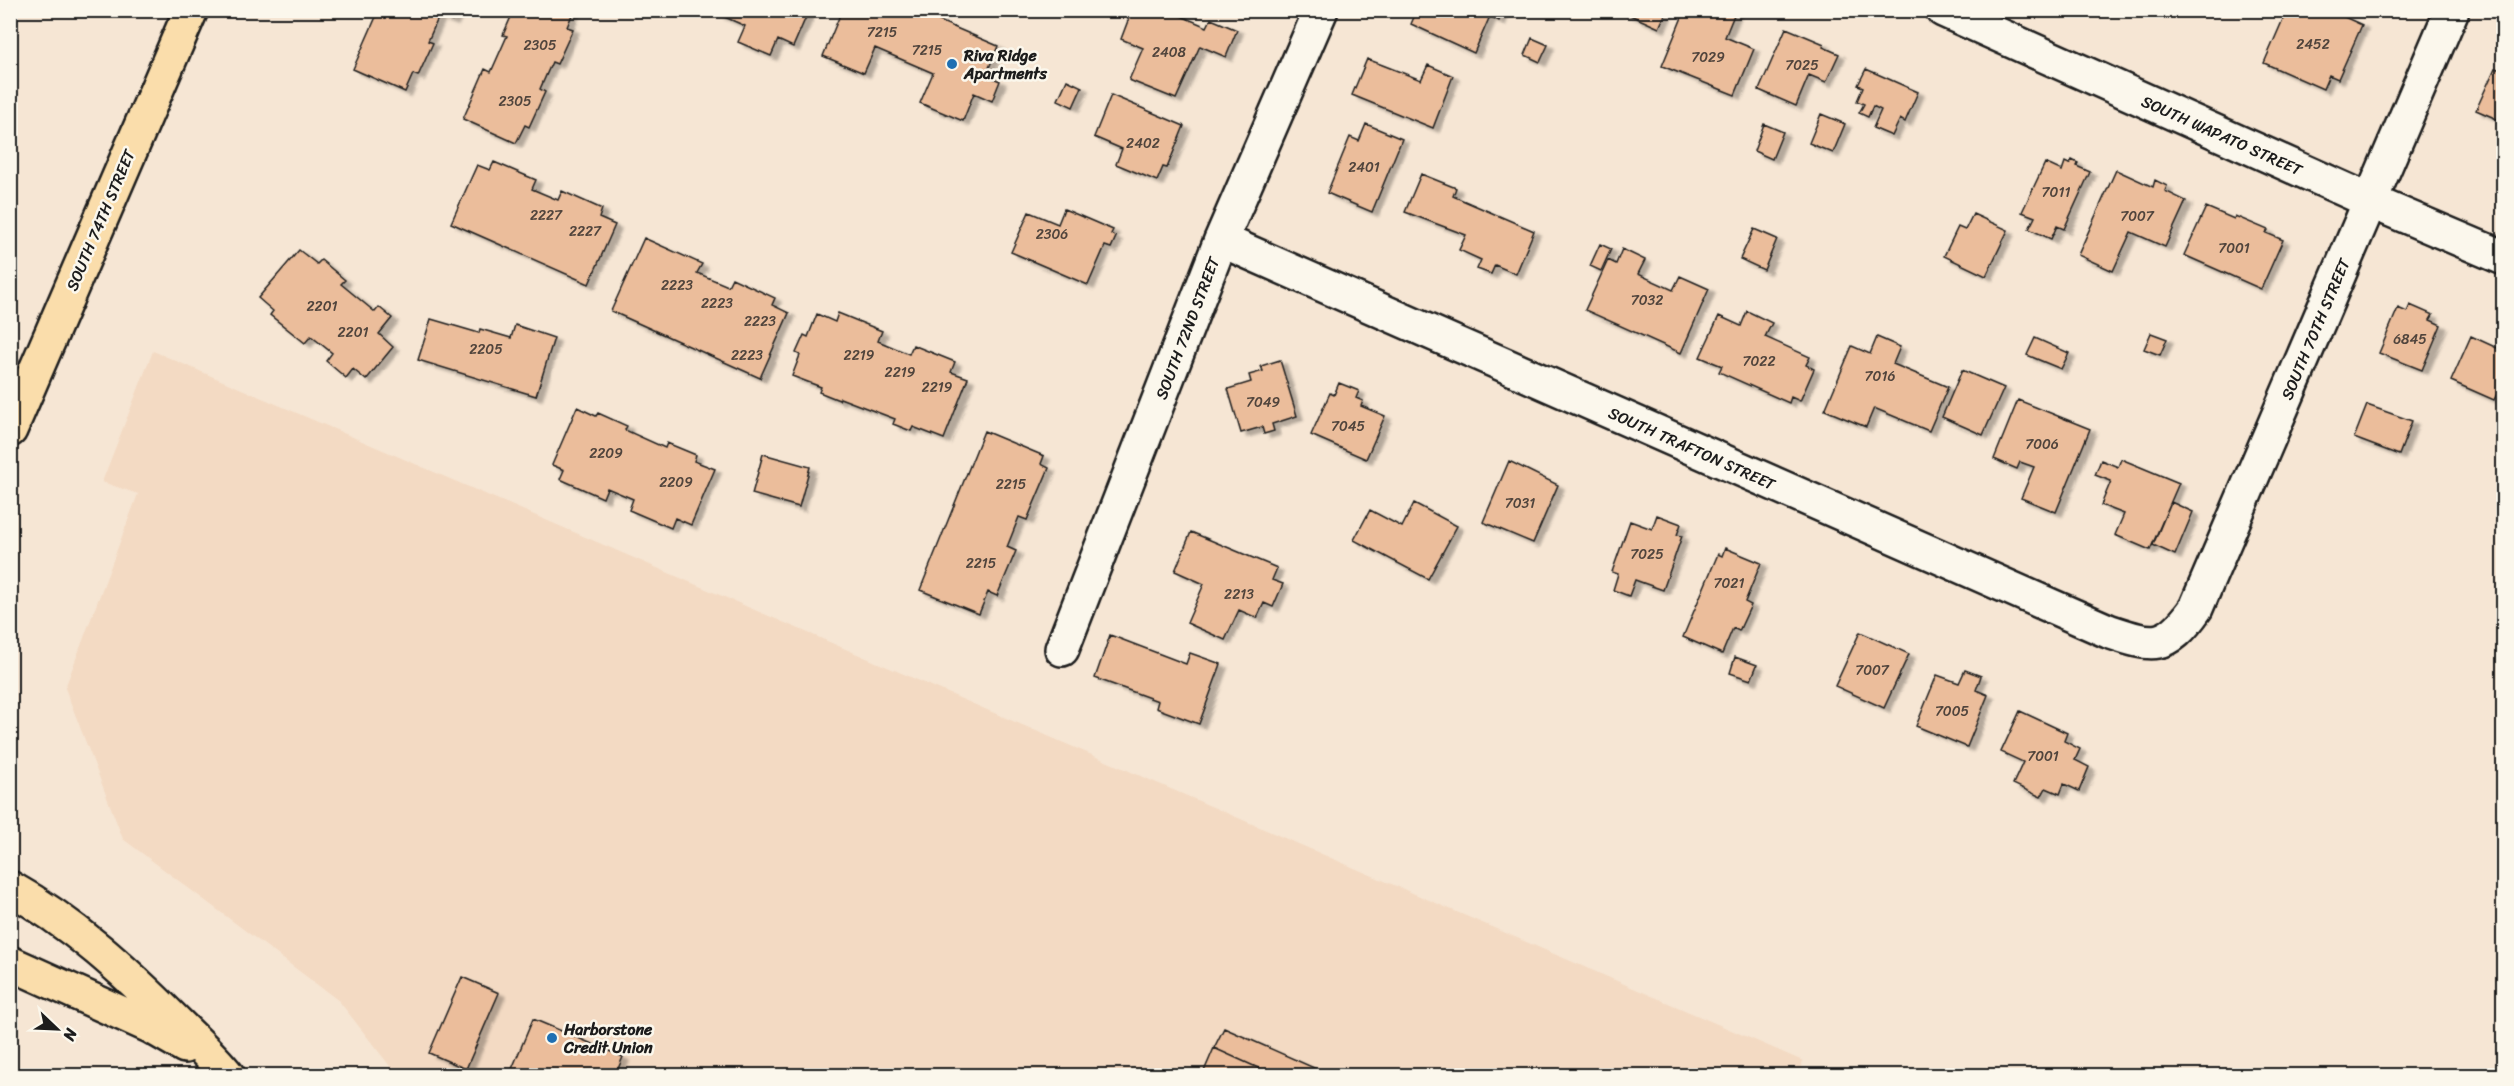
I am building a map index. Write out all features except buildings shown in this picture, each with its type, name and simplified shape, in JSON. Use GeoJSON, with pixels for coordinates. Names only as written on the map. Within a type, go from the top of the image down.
{"type":"FeatureCollection","features":[{"type":"Feature","properties":{"kind":"main road","name":"SOUTH 74TH STREET"},"geometry":{"type":"LineString","coordinates":[[10,430],[191,10]]}},
{"type":"Feature","properties":{"kind":"main road"},"geometry":{"type":"LineString","coordinates":[[10,888],[35,902],[80,934],[119,968],[226,1072]]}},
{"type":"Feature","properties":{"kind":"main road"},"geometry":{"type":"LineString","coordinates":[[10,963],[152,1028],[226,1072]]}},
{"type":"Feature","properties":{"kind":"street","name":"SOUTH 72ND STREET"},"geometry":{"type":"LineString","coordinates":[[1062,650],[1221,240],[1321,10]]}},
{"type":"Feature","properties":{"kind":"street","name":"SOUTH WAPATO STREET"},"geometry":{"type":"LineString","coordinates":[[1942,10],[2370,201],[2504,258]]}},
{"type":"Feature","properties":{"kind":"street","name":"SOUTH 70TH STREET"},"geometry":{"type":"LineString","coordinates":[[2167,640],[2183,627],[2196,608],[2452,10]]}},
{"type":"Feature","properties":{"kind":"street","name":"SOUTH TRAFTON STREET"},"geometry":{"type":"LineString","coordinates":[[1221,240],[2108,630],[2146,642],[2167,640]]}},
{"type":"Feature","properties":{"kind":"shaded area"},"geometry":{"type":"Polygon","coordinates":[[[153,351],[1803,1061],[1798,1076],[397,1075],[339,1001],[123,839],[65,688],[138,494],[102,482],[153,351]]]}},
{"type":"Feature","properties":{"kind":"place","name":"Riva Ridge Apartments"},"geometry":{"type":"Point","coordinates":[952,64]}},
{"type":"Feature","properties":{"kind":"place","name":"Harborstone Credit Union"},"geometry":{"type":"Point","coordinates":[552,1038]}}]}
